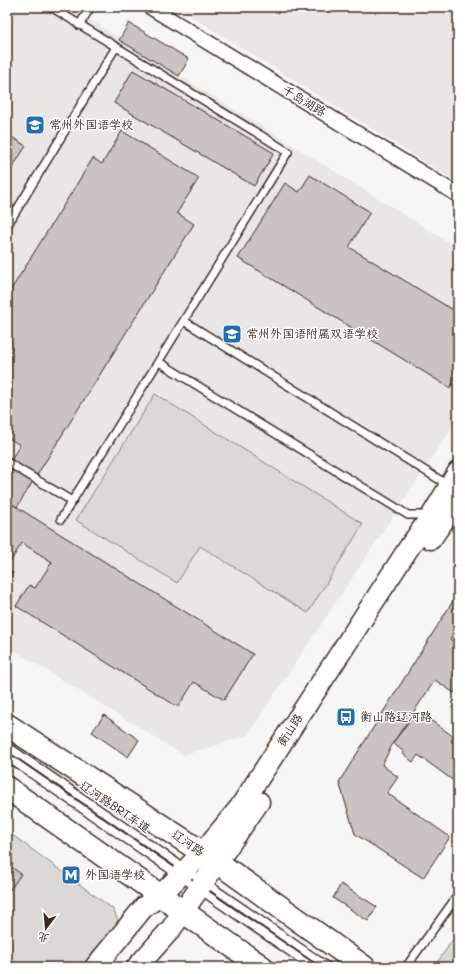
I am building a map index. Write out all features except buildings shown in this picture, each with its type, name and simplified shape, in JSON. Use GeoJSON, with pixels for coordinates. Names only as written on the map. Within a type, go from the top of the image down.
{"type":"FeatureCollection","features":[{"type":"Feature","properties":{"kind":"main road","name":"辽河路"},"geometry":{"type":"LineString","coordinates":[[7,725],[210,857],[364,967]]}},
{"type":"Feature","properties":{"kind":"main road"},"geometry":{"type":"LineString","coordinates":[[7,788],[262,967]]}},
{"type":"Feature","properties":{"kind":"street","name":"千岛湖路"},"geometry":{"type":"LineString","coordinates":[[150,7],[458,195]]}},
{"type":"Feature","properties":{"kind":"street","name":"衡山路"},"geometry":{"type":"LineString","coordinates":[[95,967],[144,907],[160,895],[183,872],[210,857],[249,818],[421,554],[444,517],[456,487]]}},
{"type":"Feature","properties":{"kind":"street","name":"衡山路"},"geometry":{"type":"LineString","coordinates":[[137,967],[170,929],[201,885],[210,857]]}},
{"type":"Feature","properties":{"kind":"lane"},"geometry":{"type":"LineString","coordinates":[[51,7],[288,152],[61,519]]}},
{"type":"Feature","properties":{"kind":"lane"},"geometry":{"type":"LineString","coordinates":[[80,25],[91,7]]}},
{"type":"Feature","properties":{"kind":"lane"},"geometry":{"type":"LineString","coordinates":[[7,226],[116,47]]}},
{"type":"Feature","properties":{"kind":"lane"},"geometry":{"type":"LineString","coordinates":[[184,321],[456,487]]}},
{"type":"Feature","properties":{"kind":"lane"},"geometry":{"type":"LineString","coordinates":[[159,362],[408,515],[444,517]]}},
{"type":"Feature","properties":{"kind":"lane"},"geometry":{"type":"LineString","coordinates":[[7,462],[72,501]]}},
{"type":"Feature","properties":{"kind":"lane","name":"辽河路BRT车道"},"geometry":{"type":"LineString","coordinates":[[7,746],[201,885],[312,967]]}},
{"type":"Feature","properties":{"kind":"lane","name":"辽河路BRT车道"},"geometry":{"type":"LineString","coordinates":[[7,757],[183,872]]}},
{"type":"Feature","properties":{"kind":"lane","name":"辽河路BRT车道"},"geometry":{"type":"LineString","coordinates":[[201,885],[328,967]]}},
{"type":"Feature","properties":{"kind":"lane"},"geometry":{"type":"LineString","coordinates":[[406,967],[458,895]]}},
{"type":"Feature","properties":{"kind":"shaded area","name":"常州外国语附属双语学校"},"geometry":{"type":"Polygon","coordinates":[[[7,7],[70,7],[458,248],[458,419],[247,736],[183,755],[7,646],[7,7]]]}},
{"type":"Feature","properties":{"kind":"shaded area"},"geometry":{"type":"Polygon","coordinates":[[[176,7],[458,7],[458,183],[176,7]]]}},
{"type":"Feature","properties":{"kind":"shaded area"},"geometry":{"type":"Polygon","coordinates":[[[155,394],[363,524],[308,613],[200,546],[177,583],[76,520],[155,394]]]}},
{"type":"Feature","properties":{"kind":"shaded area"},"geometry":{"type":"Polygon","coordinates":[[[7,831],[113,909],[118,920],[113,933],[83,967],[7,967],[7,831]]]}},
{"type":"Feature","properties":{"kind":"shaded area"},"geometry":{"type":"Polygon","coordinates":[[[458,932],[458,967],[434,967],[458,932]]]}},
{"type":"Feature","properties":{"kind":"place","name":"常州外国语学校"},"geometry":{"type":"Point","coordinates":[35,125]}},
{"type":"Feature","properties":{"kind":"place","name":"常州外国语附属双语学校"},"geometry":{"type":"Point","coordinates":[232,334]}},
{"type":"Feature","properties":{"kind":"place","name":"衡山路辽河路"},"geometry":{"type":"Point","coordinates":[346,717]}},
{"type":"Feature","properties":{"kind":"place","name":"外国语学校"},"geometry":{"type":"Point","coordinates":[71,875]}}]}
